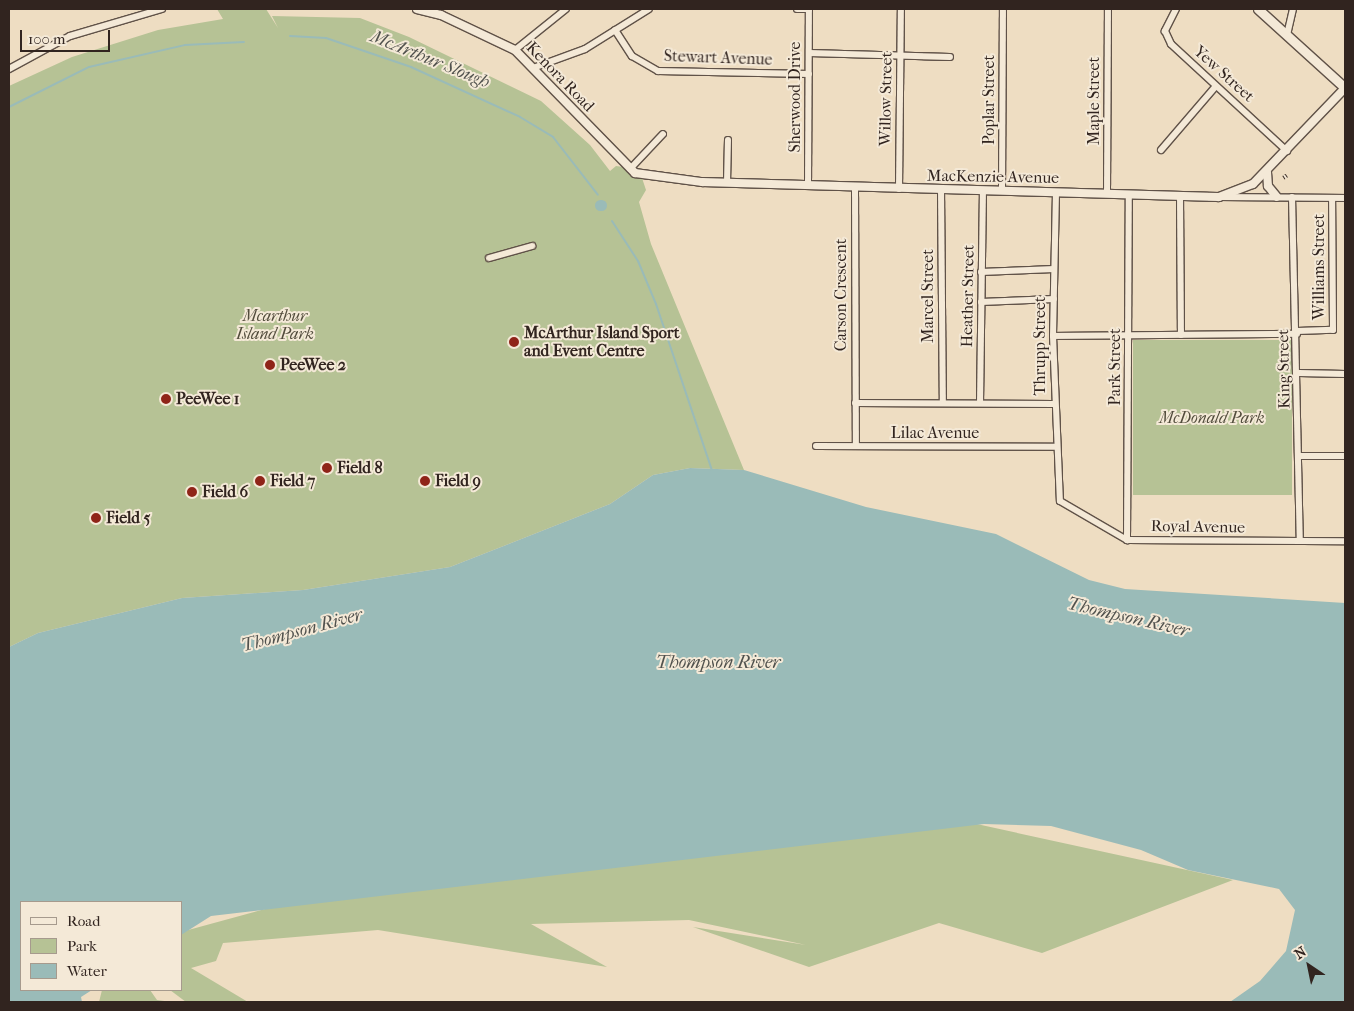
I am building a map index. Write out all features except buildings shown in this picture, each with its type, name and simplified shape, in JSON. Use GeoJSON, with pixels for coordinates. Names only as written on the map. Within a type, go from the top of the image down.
{"type":"FeatureCollection","features":[{"type":"Feature","properties":{"kind":"main road"},"geometry":{"type":"LineString","coordinates":[[1258,9],[1345,88]]}},
{"type":"Feature","properties":{"kind":"street"},"geometry":{"type":"LineString","coordinates":[[9,69],[70,36],[162,9]]}},
{"type":"Feature","properties":{"kind":"street","name":"Kenora Road"},"geometry":{"type":"LineString","coordinates":[[417,9],[441,15],[515,50],[630,169],[641,176]]}},
{"type":"Feature","properties":{"kind":"street"},"geometry":{"type":"LineString","coordinates":[[515,50],[566,9]]}},
{"type":"Feature","properties":{"kind":"street"},"geometry":{"type":"LineString","coordinates":[[532,68],[585,49],[649,9]]}},
{"type":"Feature","properties":{"kind":"street"},"geometry":{"type":"LineString","coordinates":[[797,9],[809,9]]}},
{"type":"Feature","properties":{"kind":"street","name":"Sherwood Drive"},"geometry":{"type":"LineString","coordinates":[[808,186],[809,9]]}},
{"type":"Feature","properties":{"kind":"street","name":"Willow Street"},"geometry":{"type":"LineString","coordinates":[[899,189],[900,9]]}},
{"type":"Feature","properties":{"kind":"street","name":"Poplar Street"},"geometry":{"type":"LineString","coordinates":[[1002,191],[1003,9]]}},
{"type":"Feature","properties":{"kind":"street","name":"Maple Street"},"geometry":{"type":"LineString","coordinates":[[1107,194],[1108,9]]}},
{"type":"Feature","properties":{"kind":"street","name":"Yew Street"},"geometry":{"type":"LineString","coordinates":[[1176,9],[1165,31],[1170,44],[1287,151]]}},
{"type":"Feature","properties":{"kind":"street"},"geometry":{"type":"LineString","coordinates":[[1287,35],[1294,9]]}},
{"type":"Feature","properties":{"kind":"street","name":"Stewart Avenue"},"geometry":{"type":"LineString","coordinates":[[615,30],[632,56],[658,72],[809,74]]}},
{"type":"Feature","properties":{"kind":"street"},"geometry":{"type":"LineString","coordinates":[[809,53],[950,57]]}},
{"type":"Feature","properties":{"kind":"street"},"geometry":{"type":"LineString","coordinates":[[1161,150],[1216,86]]}},
{"type":"Feature","properties":{"kind":"street"},"geometry":{"type":"LineString","coordinates":[[1219,197],[1241,191],[1267,172],[1345,88]]}},
{"type":"Feature","properties":{"kind":"street"},"geometry":{"type":"LineString","coordinates":[[630,169],[664,134]]}},
{"type":"Feature","properties":{"kind":"street"},"geometry":{"type":"LineString","coordinates":[[727,183],[728,140]]}},
{"type":"Feature","properties":{"kind":"street"},"geometry":{"type":"LineString","coordinates":[[1267,172],[1268,186],[1277,197]]}},
{"type":"Feature","properties":{"kind":"street","name":"MacKenzie Avenue"},"geometry":{"type":"LineString","coordinates":[[641,176],[727,183],[854,188],[1219,197],[1345,198]]}},
{"type":"Feature","properties":{"kind":"street","name":"Carson Crescent"},"geometry":{"type":"LineString","coordinates":[[854,188],[856,446]]}},
{"type":"Feature","properties":{"kind":"street","name":"Marcel Street"},"geometry":{"type":"LineString","coordinates":[[941,190],[942,403]]}},
{"type":"Feature","properties":{"kind":"street","name":"Heather Street"},"geometry":{"type":"LineString","coordinates":[[980,402],[983,190]]}},
{"type":"Feature","properties":{"kind":"street","name":"Thrupp Street"},"geometry":{"type":"LineString","coordinates":[[1056,192],[1053,336],[1055,448],[1060,501]]}},
{"type":"Feature","properties":{"kind":"street","name":"Park Street"},"geometry":{"type":"LineString","coordinates":[[1127,540],[1129,195]]}},
{"type":"Feature","properties":{"kind":"street"},"geometry":{"type":"LineString","coordinates":[[1180,196],[1181,335]]}},
{"type":"Feature","properties":{"kind":"street","name":"King Street"},"geometry":{"type":"LineString","coordinates":[[1292,197],[1300,456],[1300,541]]}},
{"type":"Feature","properties":{"kind":"street","name":"Williams Street"},"geometry":{"type":"LineString","coordinates":[[1297,333],[1333,330],[1332,198]]}},
{"type":"Feature","properties":{"kind":"street"},"geometry":{"type":"LineString","coordinates":[[490,258],[532,246]]}},
{"type":"Feature","properties":{"kind":"street"},"geometry":{"type":"LineString","coordinates":[[981,272],[1054,270]]}},
{"type":"Feature","properties":{"kind":"street"},"geometry":{"type":"LineString","coordinates":[[981,302],[1054,299]]}},
{"type":"Feature","properties":{"kind":"street"},"geometry":{"type":"LineString","coordinates":[[1053,336],[1297,333]]}},
{"type":"Feature","properties":{"kind":"street"},"geometry":{"type":"LineString","coordinates":[[1298,374],[1345,374]]}},
{"type":"Feature","properties":{"kind":"street"},"geometry":{"type":"LineString","coordinates":[[855,403],[980,402],[1054,404]]}},
{"type":"Feature","properties":{"kind":"street","name":"Lilac Avenue"},"geometry":{"type":"LineString","coordinates":[[816,446],[1055,448]]}},
{"type":"Feature","properties":{"kind":"street"},"geometry":{"type":"LineString","coordinates":[[1300,456],[1345,456]]}},
{"type":"Feature","properties":{"kind":"street","name":"Royal Avenue"},"geometry":{"type":"LineString","coordinates":[[1060,501],[1127,540],[1345,541]]}},
{"type":"Feature","properties":{"kind":"green space","name":"Mcarthur Island Park"},"geometry":{"type":"Polygon","coordinates":[[[217,9],[266,9],[278,28],[272,16],[360,18],[409,37],[541,101],[590,145],[610,171],[616,166],[639,169],[646,190],[639,202],[651,244],[744,470],[690,468],[653,475],[610,504],[450,567],[303,590],[182,598],[38,633],[9,647],[9,86],[72,57],[158,30],[223,19],[217,9]]]}},
{"type":"Feature","properties":{"kind":"green space","name":"McDonald Park"},"geometry":{"type":"Polygon","coordinates":[[[1133,340],[1292,340],[1292,495],[1133,495],[1133,340]]]}},
{"type":"Feature","properties":{"kind":"green space"},"geometry":{"type":"Polygon","coordinates":[[[871,801],[1233,880],[1042,953],[939,923],[809,967],[693,927],[806,945],[689,920],[531,924],[607,967],[378,930],[223,943],[216,961],[191,968],[248,1002],[186,1002],[171,991],[182,991],[182,932],[302,899],[871,801]]]}},
{"type":"Feature","properties":{"kind":"green space"},"geometry":{"type":"Polygon","coordinates":[[[102,991],[151,991],[157,1000],[172,1002],[99,1002],[102,991]]]}},
{"type":"Feature","properties":{"kind":"water","name":"Thompson River"},"geometry":{"type":"Polygon","coordinates":[[[690,468],[744,470],[866,507],[996,534],[1089,580],[1125,589],[1345,603],[1345,1002],[1230,1002],[1260,981],[1286,951],[1295,910],[1279,889],[1188,870],[1141,850],[1051,826],[984,824],[211,916],[182,934],[182,901],[20,901],[20,991],[90,991],[81,997],[82,1002],[9,1002],[9,647],[38,633],[182,598],[303,590],[450,567],[610,504],[653,475],[690,468]]]}},
{"type":"Feature","properties":{"kind":"waterway","name":"McArthur Slough"},"geometry":{"type":"LineString","coordinates":[[290,36],[326,38],[411,67],[520,117],[553,137],[598,195]]}},
{"type":"Feature","properties":{"kind":"waterway","name":"McArthur Slough"},"geometry":{"type":"LineString","coordinates":[[9,107],[89,67],[185,45],[244,42]]}},
{"type":"Feature","properties":{"kind":"waterway"},"geometry":{"type":"LineString","coordinates":[[612,221],[638,261],[656,304],[712,470]]}},
{"type":"Feature","properties":{"kind":"place","name":"McArthur Island Sport and Event Centre"},"geometry":{"type":"Point","coordinates":[514,342]}},
{"type":"Feature","properties":{"kind":"place","name":"PeeWee 2"},"geometry":{"type":"Point","coordinates":[270,365]}},
{"type":"Feature","properties":{"kind":"place","name":"PeeWee 1"},"geometry":{"type":"Point","coordinates":[166,399]}},
{"type":"Feature","properties":{"kind":"place","name":"Field 8"},"geometry":{"type":"Point","coordinates":[327,468]}},
{"type":"Feature","properties":{"kind":"place","name":"Field 7"},"geometry":{"type":"Point","coordinates":[260,481]}},
{"type":"Feature","properties":{"kind":"place","name":"Field 9"},"geometry":{"type":"Point","coordinates":[425,481]}},
{"type":"Feature","properties":{"kind":"place","name":"Field 6"},"geometry":{"type":"Point","coordinates":[192,492]}},
{"type":"Feature","properties":{"kind":"place","name":"Field 5"},"geometry":{"type":"Point","coordinates":[96,518]}}]}
